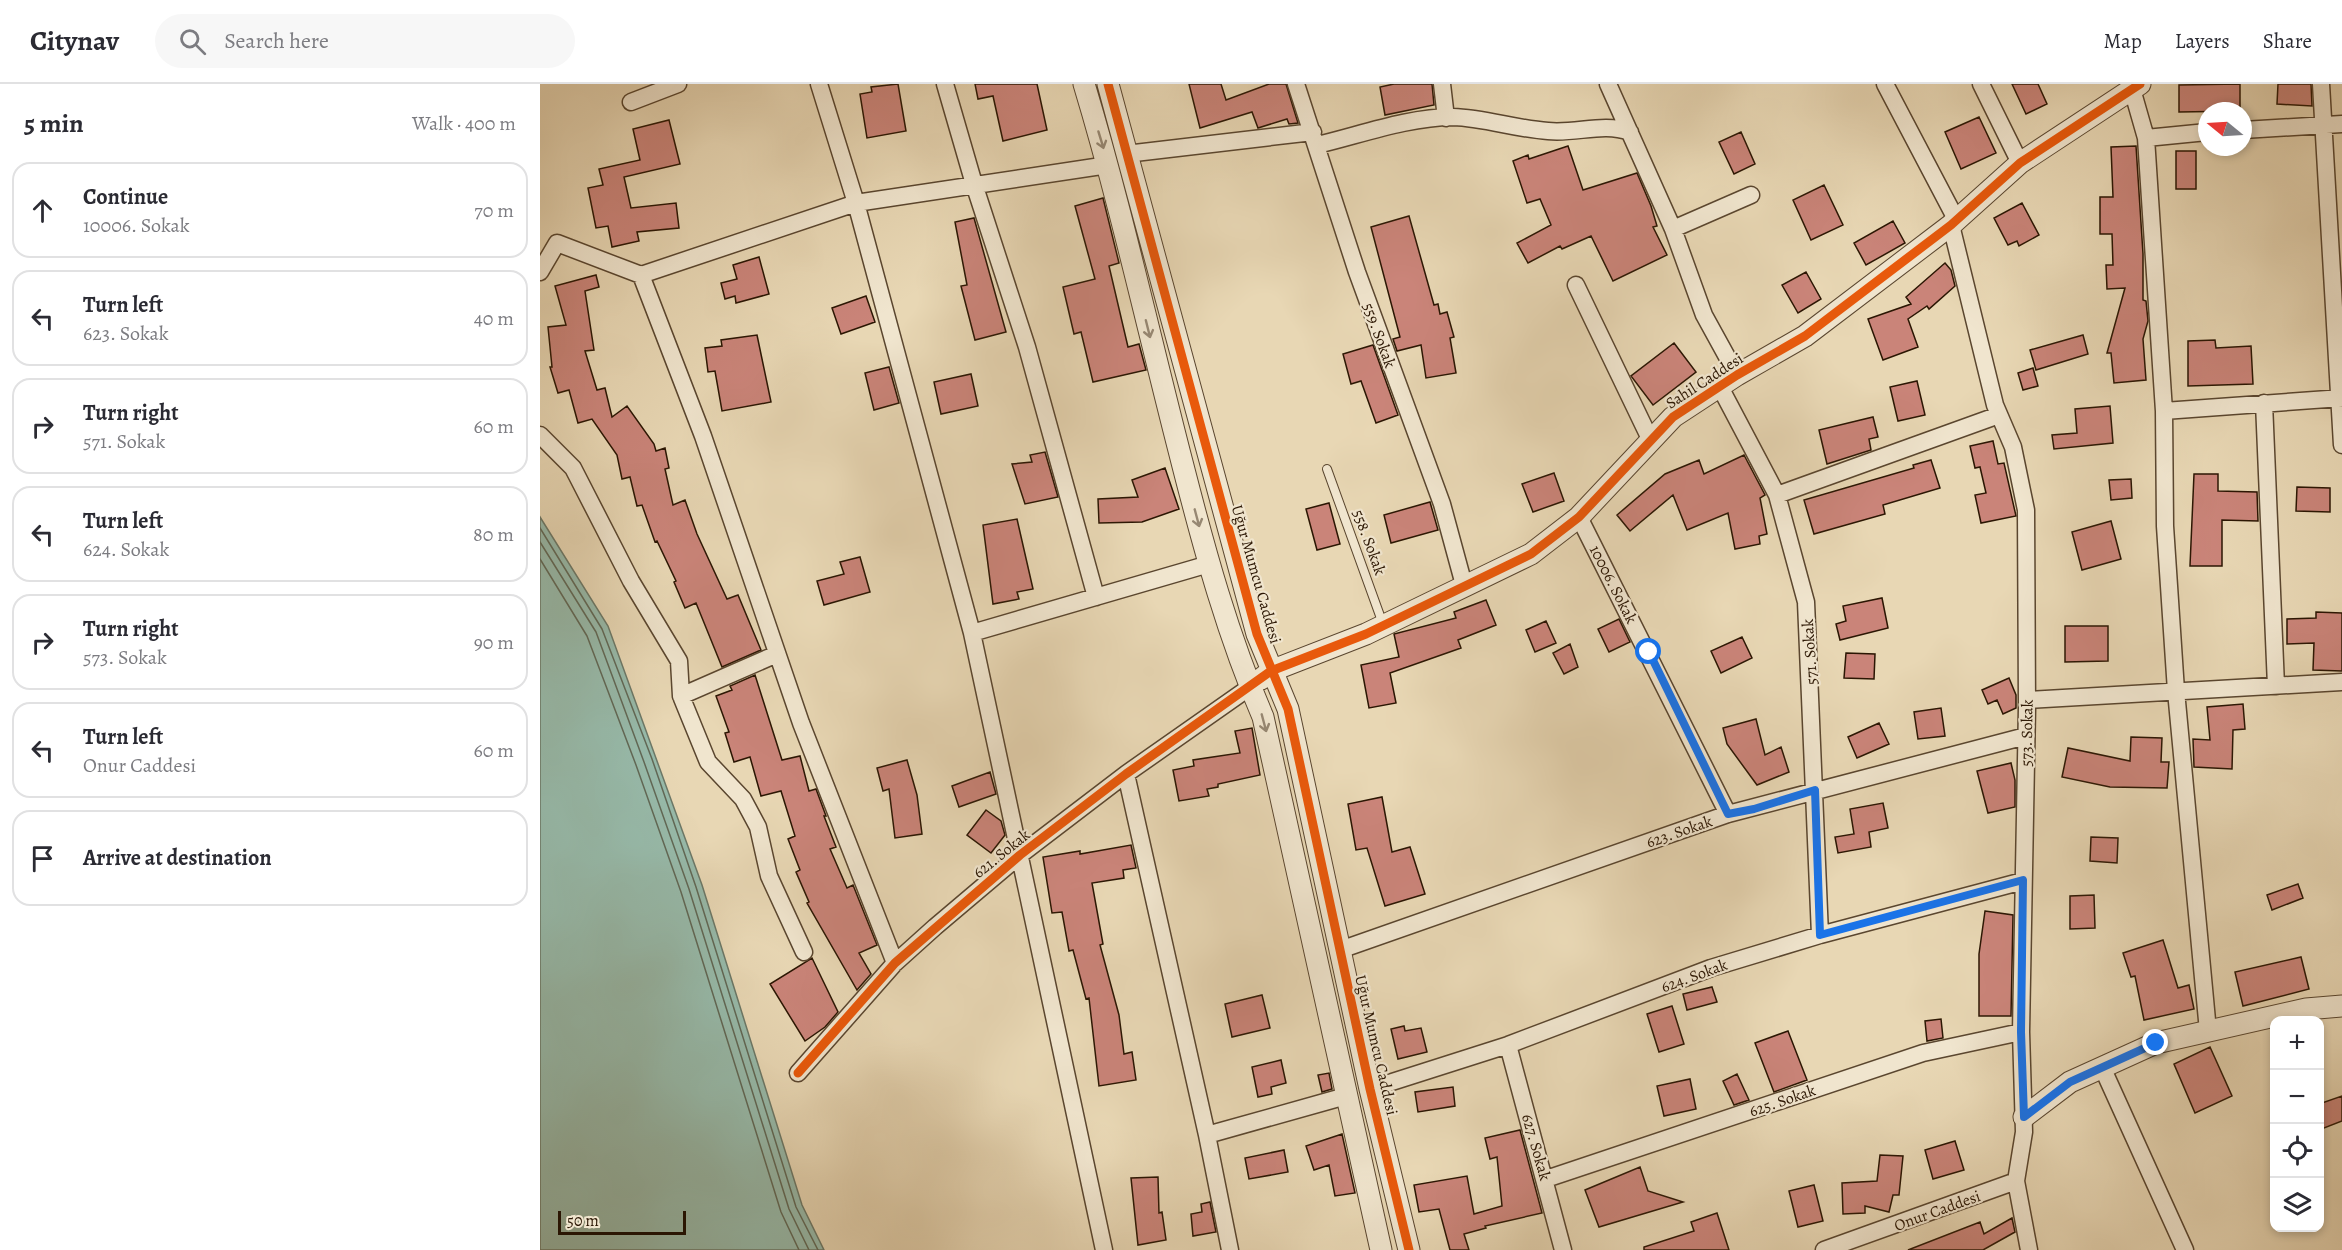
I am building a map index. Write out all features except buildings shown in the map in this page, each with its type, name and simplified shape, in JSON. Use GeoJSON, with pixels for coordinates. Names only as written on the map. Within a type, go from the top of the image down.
{"type":"FeatureCollection","features":[{"type":"Feature","properties":{"kind":"street"},"geometry":{"type":"LineString","coordinates":[[631,102],[678,84]]}},
{"type":"Feature","properties":{"kind":"street"},"geometry":{"type":"LineString","coordinates":[[819,84],[856,203],[972,633],[1104,1250]]}},
{"type":"Feature","properties":{"kind":"street"},"geometry":{"type":"LineString","coordinates":[[945,84],[974,184],[1027,347],[1096,597]]}},
{"type":"Feature","properties":{"kind":"street"},"geometry":{"type":"LineString","coordinates":[[1084,84],[1108,165],[1209,564],[1250,687],[1263,717],[1381,1250]]}},
{"type":"Feature","properties":{"kind":"street","name":"Uğur Mumcu Caddesi"},"geometry":{"type":"LineString","coordinates":[[1107,84],[1257,634],[1288,709],[1370,1089],[1409,1250]]}},
{"type":"Feature","properties":{"kind":"street","name":"559. Sokak"},"geometry":{"type":"LineString","coordinates":[[1296,84],[1358,272],[1442,504],[1464,585]]}},
{"type":"Feature","properties":{"kind":"street"},"geometry":{"type":"LineString","coordinates":[[1442,84],[1446,118]]}},
{"type":"Feature","properties":{"kind":"street","name":"571. Sokak"},"geometry":{"type":"LineString","coordinates":[[1608,84],[1673,229],[1728,381],[1777,495],[1806,602],[1820,935]]}},
{"type":"Feature","properties":{"kind":"street","name":"573. Sokak"},"geometry":{"type":"LineString","coordinates":[[1885,84],[1954,223],[1999,415],[2013,447],[2026,510],[2027,700],[2021,1032],[2024,1117],[2016,1180],[2029,1250]]}},
{"type":"Feature","properties":{"kind":"street"},"geometry":{"type":"LineString","coordinates":[[1981,84],[2020,163]]}},
{"type":"Feature","properties":{"kind":"street"},"geometry":{"type":"LineString","coordinates":[[2321,84],[2342,445]]}},
{"type":"Feature","properties":{"kind":"street"},"geometry":{"type":"LineString","coordinates":[[2136,86],[2146,138],[2164,411],[2165,526],[2176,691],[2208,1031]]}},
{"type":"Feature","properties":{"kind":"street","name":"Sahil Caddesi"},"geometry":{"type":"LineString","coordinates":[[1250,687],[1272,671],[1384,625],[1532,554],[1579,517],[1673,417],[1728,381],[1805,336],[1954,223],[2020,163],[2136,86]]}},
{"type":"Feature","properties":{"kind":"street"},"geometry":{"type":"LineString","coordinates":[[1126,154],[1315,139],[1446,118],[1471,118],[1550,132],[1603,126],[1617,127],[1630,132]]}},
{"type":"Feature","properties":{"kind":"street"},"geometry":{"type":"LineString","coordinates":[[2252,130],[2342,124]]}},
{"type":"Feature","properties":{"kind":"street"},"geometry":{"type":"LineString","coordinates":[[2146,138],[2198,133]]}},
{"type":"Feature","properties":{"kind":"street"},"geometry":{"type":"LineString","coordinates":[[540,272],[557,243],[641,275],[856,203],[1108,165]]}},
{"type":"Feature","properties":{"kind":"street"},"geometry":{"type":"LineString","coordinates":[[1673,229],[1751,195]]}},
{"type":"Feature","properties":{"kind":"street"},"geometry":{"type":"LineString","coordinates":[[641,275],[703,436],[801,723],[895,963]]}},
{"type":"Feature","properties":{"kind":"street"},"geometry":{"type":"LineString","coordinates":[[1576,285],[1651,441]]}},
{"type":"Feature","properties":{"kind":"street"},"geometry":{"type":"LineString","coordinates":[[2164,411],[2340,398]]}},
{"type":"Feature","properties":{"kind":"street"},"geometry":{"type":"LineString","coordinates":[[2264,404],[2276,686]]}},
{"type":"Feature","properties":{"kind":"street"},"geometry":{"type":"LineString","coordinates":[[1777,495],[1999,415]]}},
{"type":"Feature","properties":{"kind":"street"},"geometry":{"type":"LineString","coordinates":[[540,435],[573,468],[631,581],[679,661],[681,696],[708,762],[743,800],[758,827],[769,876],[804,952]]}},
{"type":"Feature","properties":{"kind":"street","name":"10006. Sokak"},"geometry":{"type":"LineString","coordinates":[[1579,517],[1728,814]]}},
{"type":"Feature","properties":{"kind":"street"},"geometry":{"type":"LineString","coordinates":[[972,633],[1209,564]]}},
{"type":"Feature","properties":{"kind":"street"},"geometry":{"type":"LineString","coordinates":[[681,696],[777,654]]}},
{"type":"Feature","properties":{"kind":"street"},"geometry":{"type":"LineString","coordinates":[[2027,700],[2342,682]]}},
{"type":"Feature","properties":{"kind":"street","name":"621. Sokak"},"geometry":{"type":"LineString","coordinates":[[798,1073],[895,963],[1020,855],[1126,774],[1250,687]]}},
{"type":"Feature","properties":{"kind":"street","name":"623. Sokak"},"geometry":{"type":"LineString","coordinates":[[1340,950],[1728,814],[2026,736]]}},
{"type":"Feature","properties":{"kind":"street"},"geometry":{"type":"LineString","coordinates":[[1126,774],[1207,1135],[1230,1250]]}},
{"type":"Feature","properties":{"kind":"street","name":"624. Sokak"},"geometry":{"type":"LineString","coordinates":[[1370,1089],[1508,1045],[1711,968],[1820,935],[2023,880]]}},
{"type":"Feature","properties":{"kind":"street"},"geometry":{"type":"LineString","coordinates":[[2024,1117],[2070,1082],[2156,1043],[2306,1009],[2342,1006]]}},
{"type":"Feature","properties":{"kind":"street","name":"625. Sokak"},"geometry":{"type":"LineString","coordinates":[[1546,1179],[1923,1053],[2021,1032]]}},
{"type":"Feature","properties":{"kind":"street","name":"627. Sokak"},"geometry":{"type":"LineString","coordinates":[[1508,1045],[1546,1179],[1563,1250]]}},
{"type":"Feature","properties":{"kind":"street"},"geometry":{"type":"LineString","coordinates":[[2102,1067],[2185,1250]]}},
{"type":"Feature","properties":{"kind":"street"},"geometry":{"type":"LineString","coordinates":[[1207,1135],[1346,1096]]}},
{"type":"Feature","properties":{"kind":"street","name":"Onur Caddesi"},"geometry":{"type":"LineString","coordinates":[[1824,1250],[2016,1180]]}},
{"type":"Feature","properties":{"kind":"lane","name":"558. Sokak"},"geometry":{"type":"LineString","coordinates":[[1327,469],[1384,625]]}},
{"type":"Feature","properties":{"kind":"water"},"geometry":{"type":"Polygon","coordinates":[[[540,517],[608,626],[702,885],[802,1205],[824,1250],[540,1250],[540,517]]]}},
{"type":"Feature","properties":{"kind":"cycle path"},"geometry":{"type":"LineString","coordinates":[[1108,84],[1257,634],[1288,709],[1370,1089],[1409,1250]]}},
{"type":"Feature","properties":{"kind":"cycle path"},"geometry":{"type":"LineString","coordinates":[[798,1073],[895,963],[1020,855],[1126,774],[1271,671],[1366,634],[1531,554],[1579,517],[1673,417],[1737,375],[1805,336],[1951,225],[2020,163],[2140,84]]}},
{"type":"Feature","properties":{"kind":"route"},"geometry":{"type":"LineString","coordinates":[[1649,652],[1728,814],[1754,809],[1815,790],[1820,935],[2023,880],[2021,1032],[2024,1117],[2070,1082],[2156,1043]]}}]}
